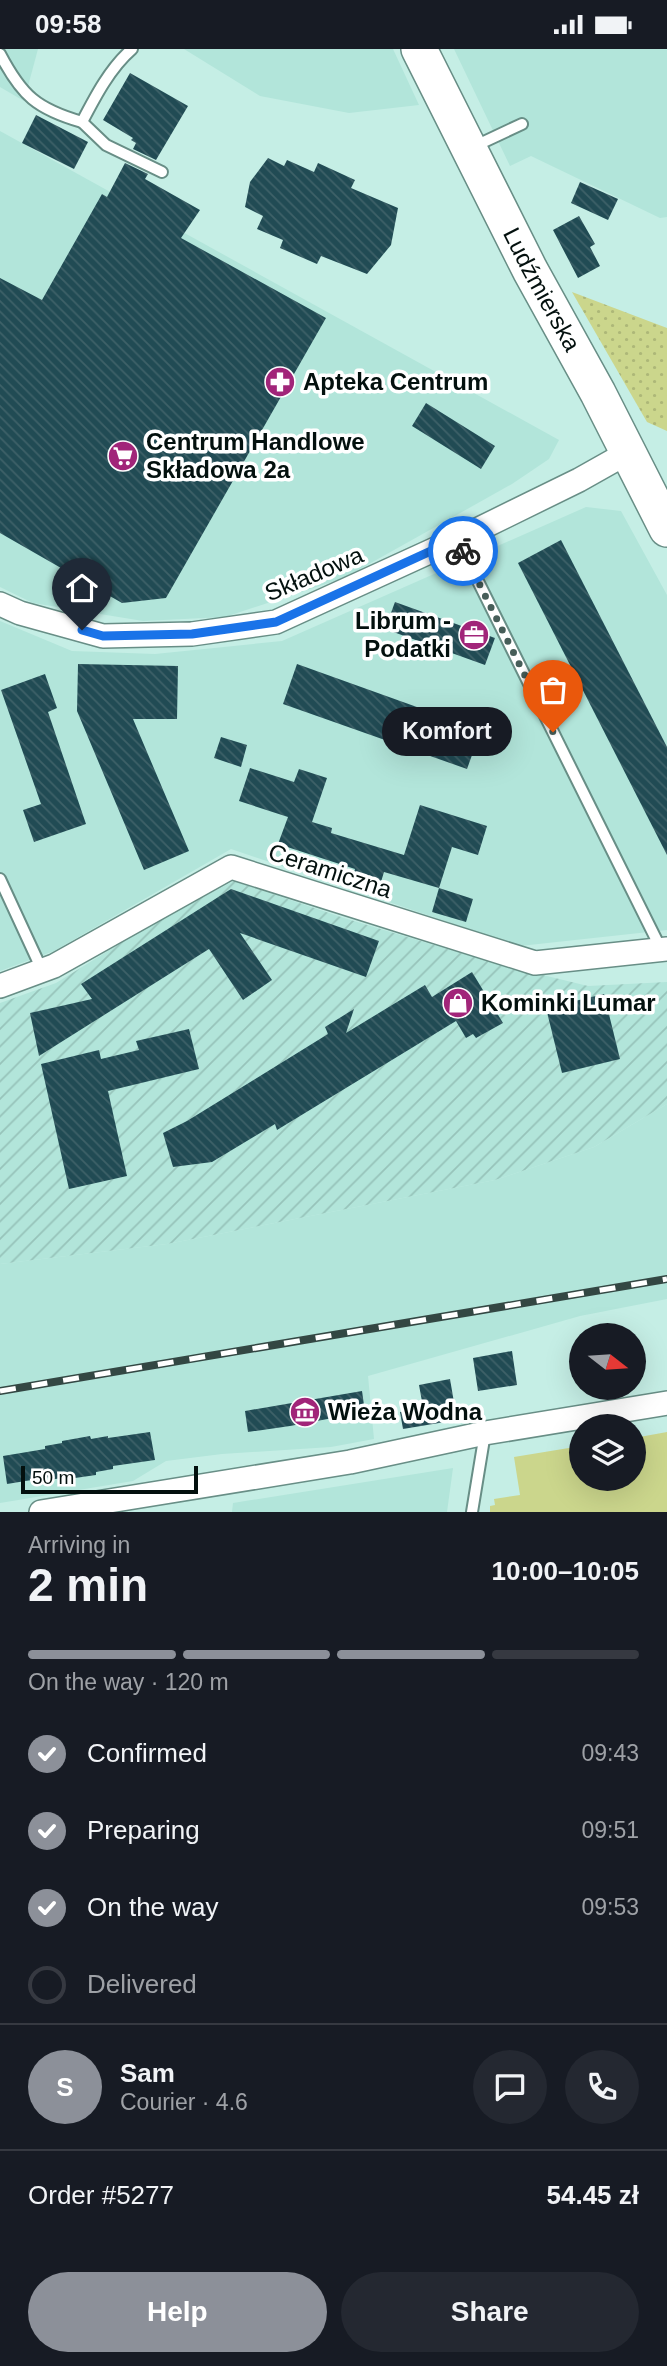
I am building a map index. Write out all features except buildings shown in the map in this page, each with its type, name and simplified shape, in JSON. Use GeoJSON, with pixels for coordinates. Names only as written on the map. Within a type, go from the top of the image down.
{"type":"FeatureCollection","features":[{"type":"Feature","properties":{"kind":"main road","name":"Ludźmierska"},"geometry":{"type":"LineString","coordinates":[[418,49],[530,270],[598,393],[667,529]]}},
{"type":"Feature","properties":{"kind":"street","name":"Składowa"},"geometry":{"type":"LineString","coordinates":[[0,604],[20,613],[103,636],[192,634],[276,622],[457,539],[579,480],[627,453]]}},
{"type":"Feature","properties":{"kind":"street","name":"Ceramiczna"},"geometry":{"type":"LineString","coordinates":[[0,986],[54,966],[231,867],[535,963],[664,949]]}},
{"type":"Feature","properties":{"kind":"street"},"geometry":{"type":"LineString","coordinates":[[41,1512],[350,1462],[485,1433],[667,1403]]}},
{"type":"Feature","properties":{"kind":"lane"},"geometry":{"type":"LineString","coordinates":[[82,122],[94,99],[124,56],[132,49]]}},
{"type":"Feature","properties":{"kind":"lane"},"geometry":{"type":"LineString","coordinates":[[0,54],[9,73],[34,103],[60,116],[82,122],[106,145],[162,172]]}},
{"type":"Feature","properties":{"kind":"lane"},"geometry":{"type":"LineString","coordinates":[[471,149],[522,124]]}},
{"type":"Feature","properties":{"kind":"lane"},"geometry":{"type":"LineString","coordinates":[[457,539],[664,949]]}},
{"type":"Feature","properties":{"kind":"lane"},"geometry":{"type":"LineString","coordinates":[[0,879],[42,970]]}},
{"type":"Feature","properties":{"kind":"lane"},"geometry":{"type":"LineString","coordinates":[[472,1512],[485,1433]]}},
{"type":"Feature","properties":{"kind":"shaded area"},"geometry":{"type":"Polygon","coordinates":[[[0,49],[38,49],[24,101],[0,87],[0,49]]]}},
{"type":"Feature","properties":{"kind":"shaded area"},"geometry":{"type":"Polygon","coordinates":[[[184,49],[393,49],[419,105],[349,113],[260,96],[184,49]]]}},
{"type":"Feature","properties":{"kind":"shaded area"},"geometry":{"type":"Polygon","coordinates":[[[454,49],[667,49],[667,217],[660,218],[531,156],[510,166],[454,49]]]}},
{"type":"Feature","properties":{"kind":"shaded area"},"geometry":{"type":"Polygon","coordinates":[[[0,131],[559,440],[549,459],[512,484],[344,578],[225,617],[143,621],[33,603],[0,587],[0,131]]]}},
{"type":"Feature","properties":{"kind":"shaded area"},"geometry":{"type":"Polygon","coordinates":[[[586,507],[621,511],[667,595],[667,930],[520,946],[231,849],[54,951],[0,971],[0,621],[72,651],[155,654],[282,641],[586,507]]]}},
{"type":"Feature","properties":{"kind":"shaded area"},"geometry":{"type":"Polygon","coordinates":[[[234,881],[344,918],[494,963],[588,986],[667,982],[667,1104],[594,1147],[495,1180],[167,1244],[0,1264],[0,1003],[56,983],[160,919],[234,881]]]}},
{"type":"Feature","properties":{"kind":"shaded area"},"geometry":{"type":"Polygon","coordinates":[[[667,1104],[667,1299],[580,1316],[368,1376],[374,1439],[331,1447],[222,1454],[166,1461],[133,1481],[0,1503],[0,1264],[167,1244],[495,1180],[594,1147],[667,1104]]]}},
{"type":"Feature","properties":{"kind":"shaded area"},"geometry":{"type":"Polygon","coordinates":[[[453,1468],[447,1512],[232,1512],[233,1503],[453,1468]]]}},
{"type":"Feature","properties":{"kind":"green space"},"geometry":{"type":"Polygon","coordinates":[[[572,292],[667,328],[667,431],[647,422],[572,292]]]}},
{"type":"Feature","properties":{"kind":"green space"},"geometry":{"type":"Polygon","coordinates":[[[667,1432],[667,1512],[490,1512],[490,1506],[495,1505],[494,1499],[520,1495],[514,1457],[569,1448],[569,1491],[646,1491],[646,1436],[667,1432]]]}},
{"type":"Feature","properties":{"kind":"railway"},"geometry":{"type":"LineString","coordinates":[[0,1391],[667,1279]]}},
{"type":"Feature","properties":{"kind":"way so far"},"geometry":{"type":"LineString","coordinates":[[463,551],[553,732]]}},
{"type":"Feature","properties":{"kind":"place","name":"Apteka Centrum"},"geometry":{"type":"Point","coordinates":[280,382]}},
{"type":"Feature","properties":{"kind":"place","name":"Centrum Handlowe Składowa 2a"},"geometry":{"type":"Point","coordinates":[123,456]}},
{"type":"Feature","properties":{"kind":"place","name":"Librum - Podatki"},"geometry":{"type":"Point","coordinates":[474,635]}},
{"type":"Feature","properties":{"kind":"place","name":"Komfort"},"geometry":{"type":"Point","coordinates":[553,732]}},
{"type":"Feature","properties":{"kind":"place","name":"Kominki Lumar"},"geometry":{"type":"Point","coordinates":[458,1003]}},
{"type":"Feature","properties":{"kind":"place","name":"Wieża Wodna"},"geometry":{"type":"Point","coordinates":[305,1412]}},
{"type":"Feature","properties":{"kind":"route"},"geometry":{"type":"LineString","coordinates":[[82,630],[103,636],[192,634],[276,622],[457,539],[463,551]]}}]}
